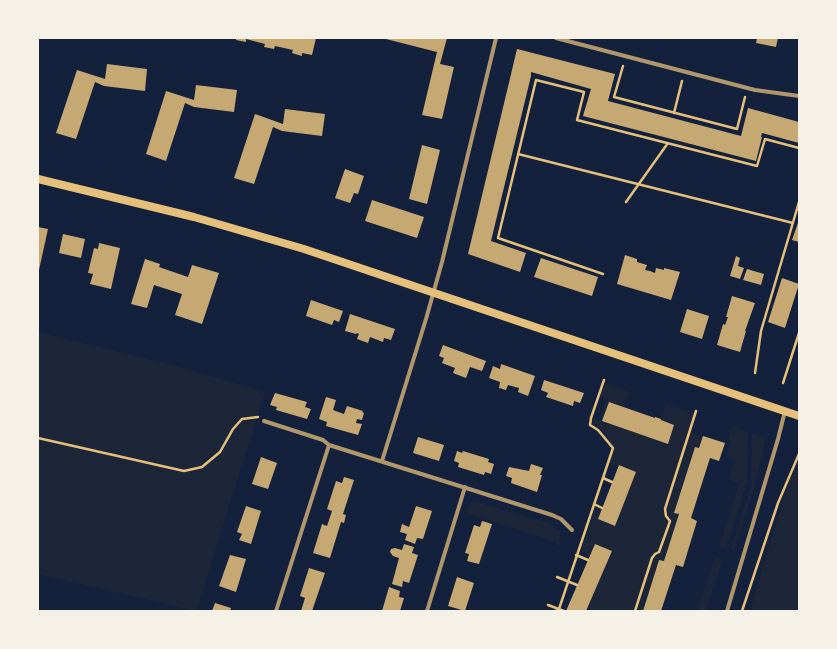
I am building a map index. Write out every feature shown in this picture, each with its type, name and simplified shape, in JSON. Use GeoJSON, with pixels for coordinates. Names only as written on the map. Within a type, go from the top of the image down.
{"type":"FeatureCollection","features":[{"type":"Feature","properties":{"kind":"main road"},"geometry":{"type":"LineString","coordinates":[[38,179],[240,229],[324,255],[799,416]]}},
{"type":"Feature","properties":{"kind":"street"},"geometry":{"type":"LineString","coordinates":[[382,461],[426,319],[496,38]]}},
{"type":"Feature","properties":{"kind":"street"},"geometry":{"type":"LineString","coordinates":[[556,38],[755,90],[799,96]]}},
{"type":"Feature","properties":{"kind":"street"},"geometry":{"type":"LineString","coordinates":[[727,611],[785,411]]}},
{"type":"Feature","properties":{"kind":"street"},"geometry":{"type":"LineString","coordinates":[[264,419],[323,440],[329,445],[552,515],[561,520],[572,530]]}},
{"type":"Feature","properties":{"kind":"street"},"geometry":{"type":"LineString","coordinates":[[276,611],[329,445]]}},
{"type":"Feature","properties":{"kind":"street"},"geometry":{"type":"LineString","coordinates":[[427,611],[465,487]]}},
{"type":"Feature","properties":{"kind":"path"},"geometry":{"type":"LineString","coordinates":[[623,66],[614,97],[737,129],[746,97]]}},
{"type":"Feature","properties":{"kind":"path"},"geometry":{"type":"LineString","coordinates":[[603,274],[498,238],[536,80],[584,92],[577,120],[757,166],[765,139],[799,148]]}},
{"type":"Feature","properties":{"kind":"path"},"geometry":{"type":"LineString","coordinates":[[674,113],[682,81]]}},
{"type":"Feature","properties":{"kind":"path"},"geometry":{"type":"LineString","coordinates":[[626,202],[668,143]]}},
{"type":"Feature","properties":{"kind":"path"},"geometry":{"type":"LineString","coordinates":[[518,154],[793,223]]}},
{"type":"Feature","properties":{"kind":"path"},"geometry":{"type":"LineString","coordinates":[[755,373],[761,332],[799,202]]}},
{"type":"Feature","properties":{"kind":"path"},"geometry":{"type":"LineString","coordinates":[[783,383],[799,333]]}},
{"type":"Feature","properties":{"kind":"path"},"geometry":{"type":"LineString","coordinates":[[557,610],[613,448],[598,430],[590,425],[604,380]]}},
{"type":"Feature","properties":{"kind":"path"},"geometry":{"type":"LineString","coordinates":[[635,611],[652,558],[659,552],[670,521],[666,516],[665,509],[696,411]]}},
{"type":"Feature","properties":{"kind":"path"},"geometry":{"type":"LineString","coordinates":[[38,438],[184,471],[202,467],[220,452],[233,429],[242,419],[254,417],[264,419]]}},
{"type":"Feature","properties":{"kind":"path"},"geometry":{"type":"LineString","coordinates":[[742,611],[778,503],[799,454]]}},
{"type":"Feature","properties":{"kind":"path"},"geometry":{"type":"LineString","coordinates":[[603,478],[612,482]]}},
{"type":"Feature","properties":{"kind":"path"},"geometry":{"type":"LineString","coordinates":[[594,504],[602,508]]}},
{"type":"Feature","properties":{"kind":"path"},"geometry":{"type":"LineString","coordinates":[[576,555],[588,560]]}},
{"type":"Feature","properties":{"kind":"path"},"geometry":{"type":"LineString","coordinates":[[557,577],[577,585]]}},
{"type":"Feature","properties":{"kind":"path"},"geometry":{"type":"LineString","coordinates":[[548,605],[557,610],[564,611]]}},
{"type":"Feature","properties":{"kind":"shaded area"},"geometry":{"type":"Polygon","coordinates":[[[38,332],[168,364],[265,392],[196,611],[38,574],[38,332]]]}},
{"type":"Feature","properties":{"kind":"shaded area"},"geometry":{"type":"Polygon","coordinates":[[[605,383],[630,392],[624,406],[609,402],[602,421],[668,444],[674,425],[661,420],[666,404],[694,414],[688,431],[703,436],[699,448],[694,447],[674,513],[679,514],[664,561],[659,560],[643,611],[586,611],[612,551],[595,544],[590,555],[581,551],[595,507],[601,510],[598,520],[615,526],[636,472],[619,465],[609,463],[615,447],[599,428],[592,425],[594,414],[596,420],[600,421],[607,399],[600,396],[605,383]]]}},
{"type":"Feature","properties":{"kind":"shaded area"},"geometry":{"type":"Polygon","coordinates":[[[732,426],[748,432],[747,483],[726,548],[719,546],[739,484],[729,480],[735,460],[726,457],[731,441],[728,439],[732,426]]]}},
{"type":"Feature","properties":{"kind":"shaded area"},"geometry":{"type":"Polygon","coordinates":[[[752,434],[766,438],[754,488],[734,549],[731,549],[751,487],[752,434]]]}},
{"type":"Feature","properties":{"kind":"shaded area"},"geometry":{"type":"Polygon","coordinates":[[[799,457],[799,611],[750,611],[787,487],[799,457]]]}},
{"type":"Feature","properties":{"kind":"shaded area"},"geometry":{"type":"Polygon","coordinates":[[[474,501],[551,524],[561,532],[559,541],[561,544],[560,546],[556,545],[556,542],[466,513],[470,503],[474,501]]]}},
{"type":"Feature","properties":{"kind":"shaded area"},"geometry":{"type":"Polygon","coordinates":[[[715,557],[723,560],[705,611],[697,611],[715,557]]]}},
{"type":"Feature","properties":{"kind":"building"},"geometry":{"type":"Polygon","coordinates":[[[236,38],[316,38],[312,55],[302,53],[302,56],[292,53],[293,50],[275,46],[274,49],[264,47],[265,44],[246,39],[246,42],[236,40],[236,38]]]}},
{"type":"Feature","properties":{"kind":"building"},"geometry":{"type":"Polygon","coordinates":[[[382,38],[447,38],[440,64],[454,67],[442,119],[422,115],[437,52],[382,38]]]}},
{"type":"Feature","properties":{"kind":"building"},"geometry":{"type":"Polygon","coordinates":[[[757,38],[778,38],[776,47],[756,43],[757,38]]]}},
{"type":"Feature","properties":{"kind":"building"},"geometry":{"type":"Polygon","coordinates":[[[517,49],[615,74],[608,101],[741,136],[748,108],[799,122],[799,143],[762,133],[756,161],[583,116],[591,89],[531,72],[491,241],[526,253],[520,272],[468,254],[517,49]]]}},
{"type":"Feature","properties":{"kind":"building"},"geometry":{"type":"Polygon","coordinates":[[[107,64],[147,69],[145,91],[104,86],[95,82],[76,139],[56,133],[77,70],[105,79],[107,64]]]}},
{"type":"Feature","properties":{"kind":"building"},"geometry":{"type":"Polygon","coordinates":[[[196,85],[237,90],[234,112],[194,107],[185,103],[166,161],[146,154],[166,91],[194,100],[196,85]]]}},
{"type":"Feature","properties":{"kind":"building"},"geometry":{"type":"Polygon","coordinates":[[[285,109],[325,114],[322,136],[282,131],[273,127],[254,184],[234,178],[255,114],[283,124],[285,109]]]}},
{"type":"Feature","properties":{"kind":"building"},"geometry":{"type":"Polygon","coordinates":[[[422,145],[440,150],[427,204],[409,199],[422,145]]]}},
{"type":"Feature","properties":{"kind":"building"},"geometry":{"type":"Polygon","coordinates":[[[345,169],[364,176],[358,194],[354,193],[350,203],[335,198],[345,169]]]}},
{"type":"Feature","properties":{"kind":"building"},"geometry":{"type":"Polygon","coordinates":[[[372,200],[424,217],[417,238],[365,221],[372,200]]]}},
{"type":"Feature","properties":{"kind":"building"},"geometry":{"type":"Polygon","coordinates":[[[799,220],[799,242],[792,240],[799,220]]]}},
{"type":"Feature","properties":{"kind":"building"},"geometry":{"type":"Polygon","coordinates":[[[38,227],[48,229],[39,270],[38,270],[38,227]]]}},
{"type":"Feature","properties":{"kind":"building"},"geometry":{"type":"Polygon","coordinates":[[[63,234],[85,239],[81,258],[59,253],[63,234]]]}},
{"type":"Feature","properties":{"kind":"building"},"geometry":{"type":"Polygon","coordinates":[[[99,243],[120,248],[111,289],[90,284],[93,274],[88,273],[94,248],[98,249],[99,243]]]}},
{"type":"Feature","properties":{"kind":"building"},"geometry":{"type":"Polygon","coordinates":[[[625,255],[637,259],[637,262],[647,265],[645,270],[655,273],[656,268],[664,270],[664,268],[680,272],[671,300],[617,284],[625,255]]]}},
{"type":"Feature","properties":{"kind":"building"},"geometry":{"type":"Polygon","coordinates":[[[736,256],[740,258],[738,266],[744,268],[740,279],[730,276],[736,256]]]}},
{"type":"Feature","properties":{"kind":"building"},"geometry":{"type":"Polygon","coordinates":[[[541,258],[598,277],[592,296],[534,277],[541,258]]]}},
{"type":"Feature","properties":{"kind":"building"},"geometry":{"type":"Polygon","coordinates":[[[145,259],[160,264],[159,267],[188,277],[192,265],[219,273],[202,324],[175,315],[182,294],[154,285],[147,308],[131,304],[145,259]]]}},
{"type":"Feature","properties":{"kind":"building"},"geometry":{"type":"Polygon","coordinates":[[[747,269],[764,274],[761,285],[743,280],[747,269]]]}},
{"type":"Feature","properties":{"kind":"building"},"geometry":{"type":"Polygon","coordinates":[[[782,278],[799,284],[785,328],[768,322],[782,278]]]}},
{"type":"Feature","properties":{"kind":"building"},"geometry":{"type":"Polygon","coordinates":[[[732,296],[755,303],[745,331],[740,352],[717,345],[723,324],[725,325],[728,317],[726,317],[732,296]]]}},
{"type":"Feature","properties":{"kind":"building"},"geometry":{"type":"Polygon","coordinates":[[[311,300],[343,311],[339,322],[334,320],[332,325],[306,316],[311,300]]]}},
{"type":"Feature","properties":{"kind":"building"},"geometry":{"type":"Polygon","coordinates":[[[687,309],[709,316],[702,339],[680,332],[687,309]]]}},
{"type":"Feature","properties":{"kind":"building"},"geometry":{"type":"Polygon","coordinates":[[[350,314],[395,329],[391,340],[384,338],[383,342],[370,337],[368,343],[357,339],[359,334],[345,331],[350,314]]]}},
{"type":"Feature","properties":{"kind":"building"},"geometry":{"type":"Polygon","coordinates":[[[443,345],[486,361],[482,371],[470,367],[466,378],[453,373],[455,368],[442,363],[444,358],[439,356],[443,345]]]}},
{"type":"Feature","properties":{"kind":"building"},"geometry":{"type":"Polygon","coordinates":[[[501,364],[535,376],[528,396],[518,392],[519,388],[508,385],[506,390],[499,388],[500,382],[489,378],[493,366],[500,369],[501,364]]]}},
{"type":"Feature","properties":{"kind":"building"},"geometry":{"type":"Polygon","coordinates":[[[544,380],[584,393],[580,403],[574,401],[573,406],[546,397],[548,393],[541,390],[544,380]]]}},
{"type":"Feature","properties":{"kind":"building"},"geometry":{"type":"Polygon","coordinates":[[[275,393],[307,402],[305,407],[311,409],[307,419],[276,410],[277,407],[270,405],[275,393]]]}},
{"type":"Feature","properties":{"kind":"building"},"geometry":{"type":"Polygon","coordinates":[[[326,397],[336,400],[333,410],[344,414],[347,406],[363,411],[362,412],[364,413],[362,420],[357,419],[356,423],[362,424],[358,435],[326,426],[327,422],[319,419],[326,397]]]}},
{"type":"Feature","properties":{"kind":"building"},"geometry":{"type":"Polygon","coordinates":[[[609,402],[661,419],[674,425],[668,444],[602,421],[609,402]]]}},
{"type":"Feature","properties":{"kind":"building"},"geometry":{"type":"Polygon","coordinates":[[[703,436],[725,443],[719,461],[710,458],[691,518],[697,521],[683,567],[676,565],[661,611],[643,611],[659,560],[664,561],[679,514],[674,513],[695,447],[699,448],[703,436]]]}},
{"type":"Feature","properties":{"kind":"building"},"geometry":{"type":"Polygon","coordinates":[[[418,437],[444,445],[439,461],[413,453],[418,437]]]}},
{"type":"Feature","properties":{"kind":"building"},"geometry":{"type":"Polygon","coordinates":[[[457,451],[462,453],[463,451],[489,459],[488,462],[494,464],[491,474],[485,472],[484,475],[458,467],[459,463],[454,461],[457,451]]]}},
{"type":"Feature","properties":{"kind":"building"},"geometry":{"type":"Polygon","coordinates":[[[261,457],[277,463],[268,489],[252,484],[261,457]]]}},
{"type":"Feature","properties":{"kind":"building"},"geometry":{"type":"Polygon","coordinates":[[[531,464],[543,468],[540,475],[542,475],[537,492],[511,483],[512,478],[506,476],[509,467],[529,471],[531,464]]]}},
{"type":"Feature","properties":{"kind":"building"},"geometry":{"type":"Polygon","coordinates":[[[619,465],[636,472],[615,526],[598,519],[619,465]]]}},
{"type":"Feature","properties":{"kind":"building"},"geometry":{"type":"Polygon","coordinates":[[[344,477],[354,480],[343,514],[346,515],[344,523],[341,522],[330,558],[313,553],[322,524],[327,526],[332,511],[327,509],[336,481],[342,483],[344,477]]]}},
{"type":"Feature","properties":{"kind":"building"},"geometry":{"type":"Polygon","coordinates":[[[246,506],[261,511],[251,544],[239,540],[242,534],[237,532],[246,506]]]}},
{"type":"Feature","properties":{"kind":"building"},"geometry":{"type":"Polygon","coordinates":[[[416,506],[432,511],[423,539],[417,538],[415,544],[405,540],[407,534],[400,532],[402,524],[409,527],[416,506]]]}},
{"type":"Feature","properties":{"kind":"building"},"geometry":{"type":"Polygon","coordinates":[[[482,521],[492,524],[479,564],[467,561],[469,554],[465,553],[474,525],[480,527],[482,521]]]}},
{"type":"Feature","properties":{"kind":"building"},"geometry":{"type":"Polygon","coordinates":[[[404,544],[414,547],[412,553],[418,555],[409,583],[403,581],[402,587],[392,584],[399,558],[393,556],[390,552],[391,549],[395,548],[402,550],[404,544]]]}},
{"type":"Feature","properties":{"kind":"building"},"geometry":{"type":"Polygon","coordinates":[[[595,544],[612,551],[586,611],[566,611],[595,544]]]}},
{"type":"Feature","properties":{"kind":"building"},"geometry":{"type":"Polygon","coordinates":[[[230,555],[246,559],[236,592],[219,586],[230,555]]]}},
{"type":"Feature","properties":{"kind":"building"},"geometry":{"type":"Polygon","coordinates":[[[309,568],[325,573],[312,611],[301,611],[305,598],[300,596],[309,568]]]}},
{"type":"Feature","properties":{"kind":"building"},"geometry":{"type":"Polygon","coordinates":[[[457,577],[474,583],[465,611],[448,606],[457,577]]]}},
{"type":"Feature","properties":{"kind":"building"},"geometry":{"type":"Polygon","coordinates":[[[389,587],[400,591],[399,597],[404,598],[400,611],[382,611],[389,587]]]}},
{"type":"Feature","properties":{"kind":"building"},"geometry":{"type":"Polygon","coordinates":[[[215,603],[231,608],[230,611],[212,611],[215,603]]]}}]}
